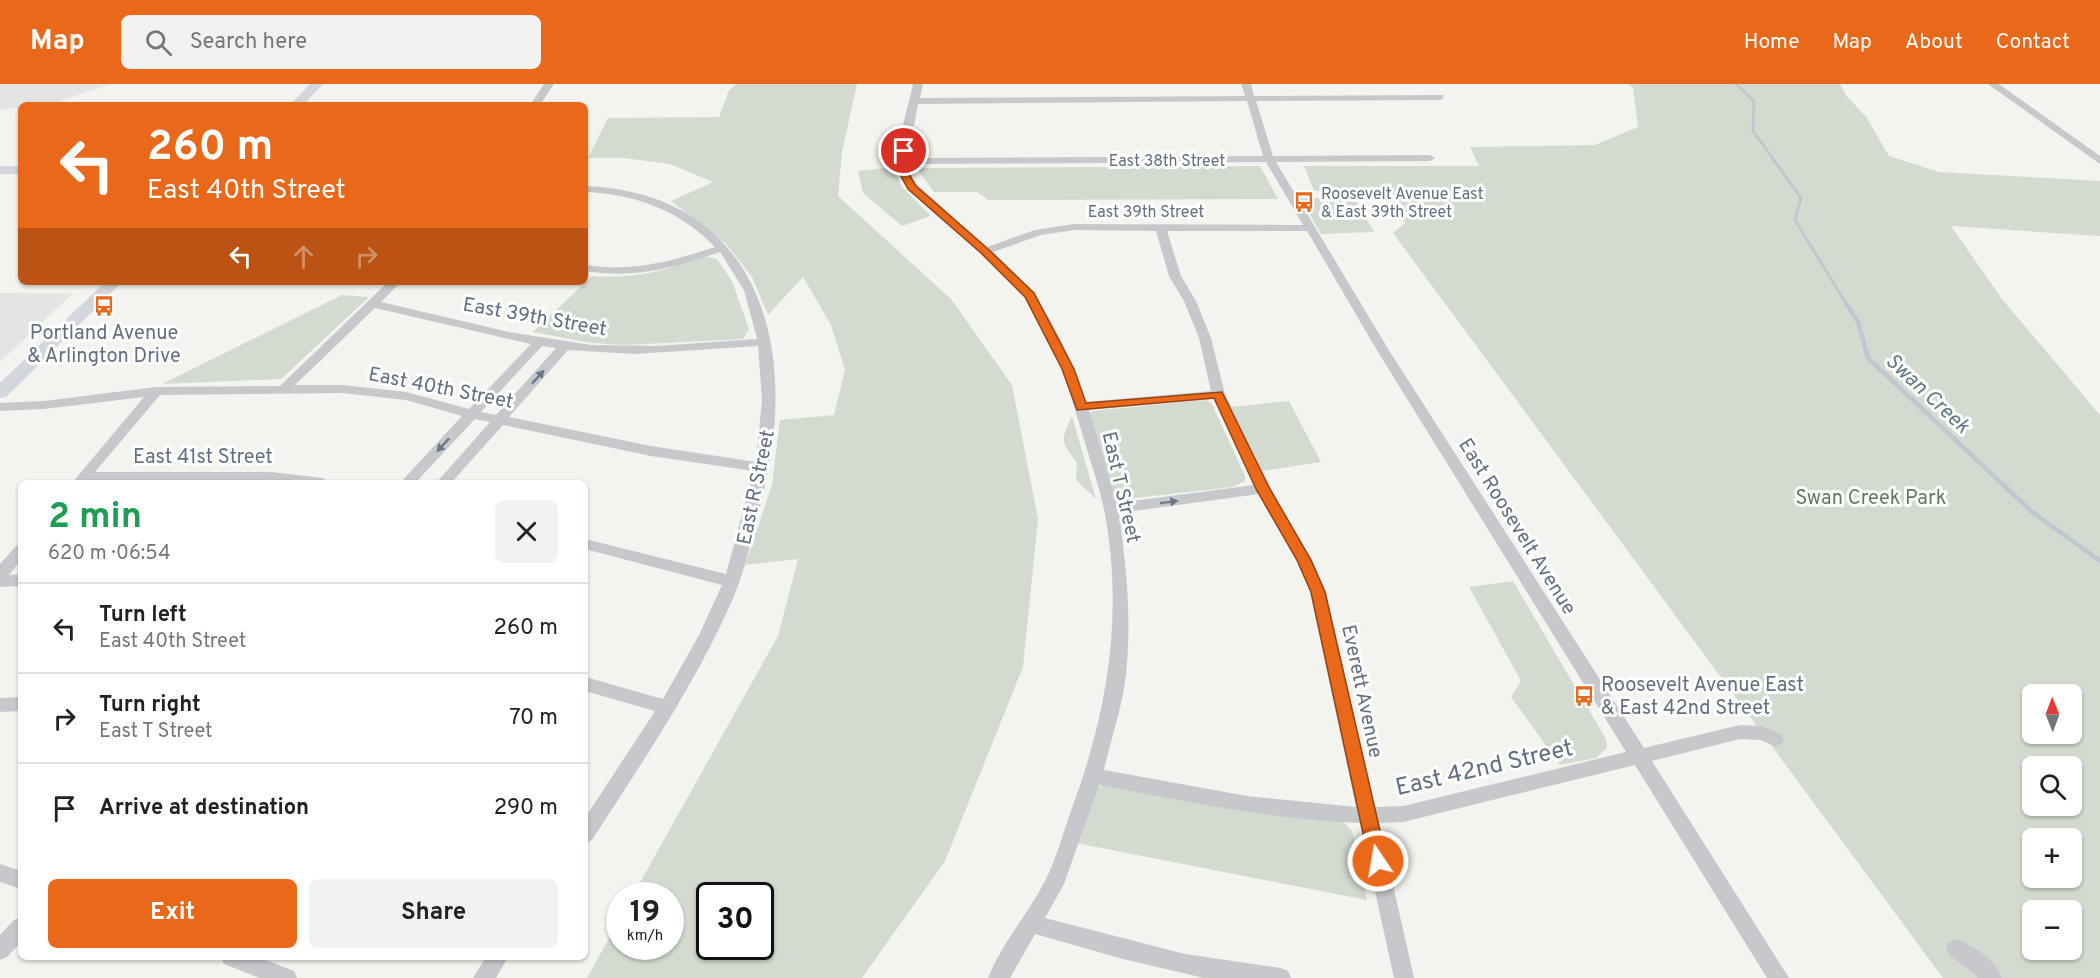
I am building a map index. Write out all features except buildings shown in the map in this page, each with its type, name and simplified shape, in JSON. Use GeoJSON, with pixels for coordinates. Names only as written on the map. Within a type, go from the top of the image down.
{"type":"FeatureCollection","features":[{"type":"Feature","properties":{"kind":"main road"},"geometry":{"type":"LineString","coordinates":[[299,102],[317,84]]}},
{"type":"Feature","properties":{"kind":"main road"},"geometry":{"type":"LineString","coordinates":[[0,170],[18,170]]}},
{"type":"Feature","properties":{"kind":"main road"},"geometry":{"type":"LineString","coordinates":[[0,393],[111,285]]}},
{"type":"Feature","properties":{"kind":"street"},"geometry":{"type":"LineString","coordinates":[[537,102],[549,84]]}},
{"type":"Feature","properties":{"kind":"street","name":"East T Street"},"geometry":{"type":"LineString","coordinates":[[918,84],[907,126],[906,176],[912,187],[985,251],[1030,296],[1044,319],[1068,369],[1081,408],[1110,509],[1119,567],[1121,636],[1114,699],[1093,776],[1054,884],[998,978]]}},
{"type":"Feature","properties":{"kind":"street"},"geometry":{"type":"LineString","coordinates":[[1993,84],[2100,161]]}},
{"type":"Feature","properties":{"kind":"street"},"geometry":{"type":"LineString","coordinates":[[915,101],[1248,91],[1440,97]]}},
{"type":"Feature","properties":{"kind":"street","name":"East Roosevelt Avenue"},"geometry":{"type":"LineString","coordinates":[[1248,91],[1269,159],[1384,352],[1638,758],[1779,978]]}},
{"type":"Feature","properties":{"kind":"street","name":"East 38th Street"},"geometry":{"type":"LineString","coordinates":[[905,161],[1430,158]]}},
{"type":"Feature","properties":{"kind":"street","name":"East R Street"},"geometry":{"type":"LineString","coordinates":[[588,189],[642,195],[662,204],[695,225],[722,248],[748,285],[759,315],[765,342],[771,407],[763,468],[731,581],[701,648],[667,707],[588,829]]}},
{"type":"Feature","properties":{"kind":"street","name":"Everett Avenue"},"geometry":{"type":"LineString","coordinates":[[1161,228],[1175,276],[1190,301],[1205,338],[1218,394],[1263,489],[1304,560],[1318,592],[1404,978]]}},
{"type":"Feature","properties":{"kind":"street","name":"East 39th Street"},"geometry":{"type":"LineString","coordinates":[[985,251],[1021,237],[1056,229],[1311,228]]}},
{"type":"Feature","properties":{"kind":"street"},"geometry":{"type":"LineString","coordinates":[[588,269],[611,273],[643,272],[722,248]]}},
{"type":"Feature","properties":{"kind":"street"},"geometry":{"type":"LineString","coordinates":[[285,388],[392,285]]}},
{"type":"Feature","properties":{"kind":"street","name":"East 39th Street"},"geometry":{"type":"LineString","coordinates":[[372,304],[566,345],[619,350],[765,342]]}},
{"type":"Feature","properties":{"kind":"street"},"geometry":{"type":"LineString","coordinates":[[410,480],[540,341]]}},
{"type":"Feature","properties":{"kind":"street"},"geometry":{"type":"LineString","coordinates":[[446,480],[566,345]]}},
{"type":"Feature","properties":{"kind":"street","name":"East 40th Street"},"geometry":{"type":"LineString","coordinates":[[0,407],[44,405],[156,390],[285,388],[374,392],[406,396],[472,414],[651,451],[763,468]]}},
{"type":"Feature","properties":{"kind":"street"},"geometry":{"type":"LineString","coordinates":[[80,480],[156,390]]}},
{"type":"Feature","properties":{"kind":"street"},"geometry":{"type":"LineString","coordinates":[[1081,408],[1218,394]]}},
{"type":"Feature","properties":{"kind":"street","name":"East 41st Street"},"geometry":{"type":"LineString","coordinates":[[80,480],[250,476],[292,480]]}},
{"type":"Feature","properties":{"kind":"street"},"geometry":{"type":"LineString","coordinates":[[1110,509],[1263,489]]}},
{"type":"Feature","properties":{"kind":"street"},"geometry":{"type":"LineString","coordinates":[[588,545],[731,581]]}},
{"type":"Feature","properties":{"kind":"street"},"geometry":{"type":"LineString","coordinates":[[0,575],[18,554]]}},
{"type":"Feature","properties":{"kind":"street"},"geometry":{"type":"LineString","coordinates":[[0,580],[18,580]]}},
{"type":"Feature","properties":{"kind":"street"},"geometry":{"type":"LineString","coordinates":[[588,685],[667,707]]}},
{"type":"Feature","properties":{"kind":"street"},"geometry":{"type":"LineString","coordinates":[[0,705],[18,704]]}},
{"type":"Feature","properties":{"kind":"street","name":"East 42nd Street"},"geometry":{"type":"LineString","coordinates":[[1093,776],[1276,809],[1368,816],[1403,814],[1740,732],[1761,733],[1775,739]]}},
{"type":"Feature","properties":{"kind":"street"},"geometry":{"type":"LineString","coordinates":[[0,873],[18,879]]}},
{"type":"Feature","properties":{"kind":"street"},"geometry":{"type":"LineString","coordinates":[[1030,923],[1176,962],[1241,975],[1281,978]]}},
{"type":"Feature","properties":{"kind":"street"},"geometry":{"type":"LineString","coordinates":[[0,950],[18,930]]}},
{"type":"Feature","properties":{"kind":"street"},"geometry":{"type":"LineString","coordinates":[[1956,949],[1976,960],[1992,978]]}},
{"type":"Feature","properties":{"kind":"street"},"geometry":{"type":"LineString","coordinates":[[239,960],[287,978]]}},
{"type":"Feature","properties":{"kind":"street"},"geometry":{"type":"LineString","coordinates":[[483,978],[496,960]]}},
{"type":"Feature","properties":{"kind":"shaded area"},"geometry":{"type":"Polygon","coordinates":[[[0,84],[111,84],[57,102],[18,102],[18,107],[0,110],[0,84]]]}},
{"type":"Feature","properties":{"kind":"shaded area"},"geometry":{"type":"Polygon","coordinates":[[[0,293],[73,293],[0,362],[0,293]]]}},
{"type":"Feature","properties":{"kind":"green space"},"geometry":{"type":"Polygon","coordinates":[[[736,84],[857,84],[842,152],[838,196],[951,299],[1012,385],[1038,519],[1023,667],[945,861],[862,978],[587,978],[606,944],[606,960],[684,960],[684,882],[640,882],[778,636],[798,559],[745,565],[772,485],[780,420],[834,415],[845,370],[831,325],[803,277],[768,315],[752,277],[726,244],[671,201],[713,182],[670,164],[623,158],[588,158],[608,118],[719,117],[729,90],[736,84]]]}},
{"type":"Feature","properties":{"kind":"green space","name":"Swan Creek Park"},"geometry":{"type":"Polygon","coordinates":[[[1628,84],[1840,84],[1846,95],[1867,118],[1889,156],[1939,172],[2100,181],[2100,236],[1951,226],[2002,299],[2100,415],[2100,978],[1943,978],[1393,233],[1405,223],[1385,194],[1314,191],[1304,166],[1479,166],[1470,147],[1595,145],[1638,127],[1633,88],[1628,84]]]}},
{"type":"Feature","properties":{"kind":"green space"},"geometry":{"type":"Polygon","coordinates":[[[1260,166],[1278,199],[988,200],[977,192],[934,192],[916,168],[1260,166]]]}},
{"type":"Feature","properties":{"kind":"green space"},"geometry":{"type":"Polygon","coordinates":[[[893,167],[901,186],[931,216],[902,226],[863,193],[858,171],[893,167]]]}},
{"type":"Feature","properties":{"kind":"green space"},"geometry":{"type":"Polygon","coordinates":[[[1300,198],[1354,198],[1374,232],[1321,234],[1300,198]]]}},
{"type":"Feature","properties":{"kind":"green space"},"geometry":{"type":"Polygon","coordinates":[[[704,256],[717,259],[732,281],[749,329],[743,339],[627,345],[591,343],[533,332],[583,285],[588,285],[588,280],[592,276],[636,275],[675,266],[704,256]]]}},
{"type":"Feature","properties":{"kind":"green space"},"geometry":{"type":"Polygon","coordinates":[[[342,295],[369,297],[281,379],[162,384],[342,295]]]}},
{"type":"Feature","properties":{"kind":"green space"},"geometry":{"type":"Polygon","coordinates":[[[1206,400],[1212,404],[1245,476],[1245,481],[1233,487],[1126,499],[1114,494],[1089,415],[1092,411],[1206,400]]]}},
{"type":"Feature","properties":{"kind":"green space"},"geometry":{"type":"Polygon","coordinates":[[[1289,401],[1321,462],[1262,471],[1231,407],[1289,401]]]}},
{"type":"Feature","properties":{"kind":"green space"},"geometry":{"type":"Polygon","coordinates":[[[1072,416],[1096,499],[1076,480],[1077,463],[1065,445],[1065,431],[1072,416]]]}},
{"type":"Feature","properties":{"kind":"green space"},"geometry":{"type":"Polygon","coordinates":[[[1513,581],[1606,739],[1607,748],[1596,758],[1560,765],[1511,697],[1521,681],[1469,587],[1513,581]]]}},
{"type":"Feature","properties":{"kind":"green space"},"geometry":{"type":"Polygon","coordinates":[[[1103,785],[1343,821],[1352,831],[1367,900],[1076,843],[1095,788],[1103,785]]]}},
{"type":"Feature","properties":{"kind":"waterway","name":"Swan Creek"},"geometry":{"type":"LineString","coordinates":[[1736,84],[1754,101],[1753,131],[1801,198],[1795,220],[1847,305]]}},
{"type":"Feature","properties":{"kind":"waterway","name":"Swan Creek"},"geometry":{"type":"LineString","coordinates":[[1846,303],[1858,322],[1868,358],[2031,511],[2100,561]]}},
{"type":"Feature","properties":{"kind":"place","name":"Roosevelt Avenue East & East 39th Street"},"geometry":{"type":"Point","coordinates":[1304,202]}},
{"type":"Feature","properties":{"kind":"place","name":"Portland Avenue & Arlington Drive"},"geometry":{"type":"Point","coordinates":[104,306]}},
{"type":"Feature","properties":{"kind":"place","name":"Roosevelt Avenue East & East 42nd Street"},"geometry":{"type":"Point","coordinates":[1584,696]}},
{"type":"Feature","properties":{"kind":"route"},"geometry":{"type":"LineString","coordinates":[[904,151],[906,176],[912,187],[1008,272],[1030,296],[1068,369],[1081,408],[1218,394],[1263,489],[1304,560],[1318,592],[1327,623],[1378,861]]}}]}
